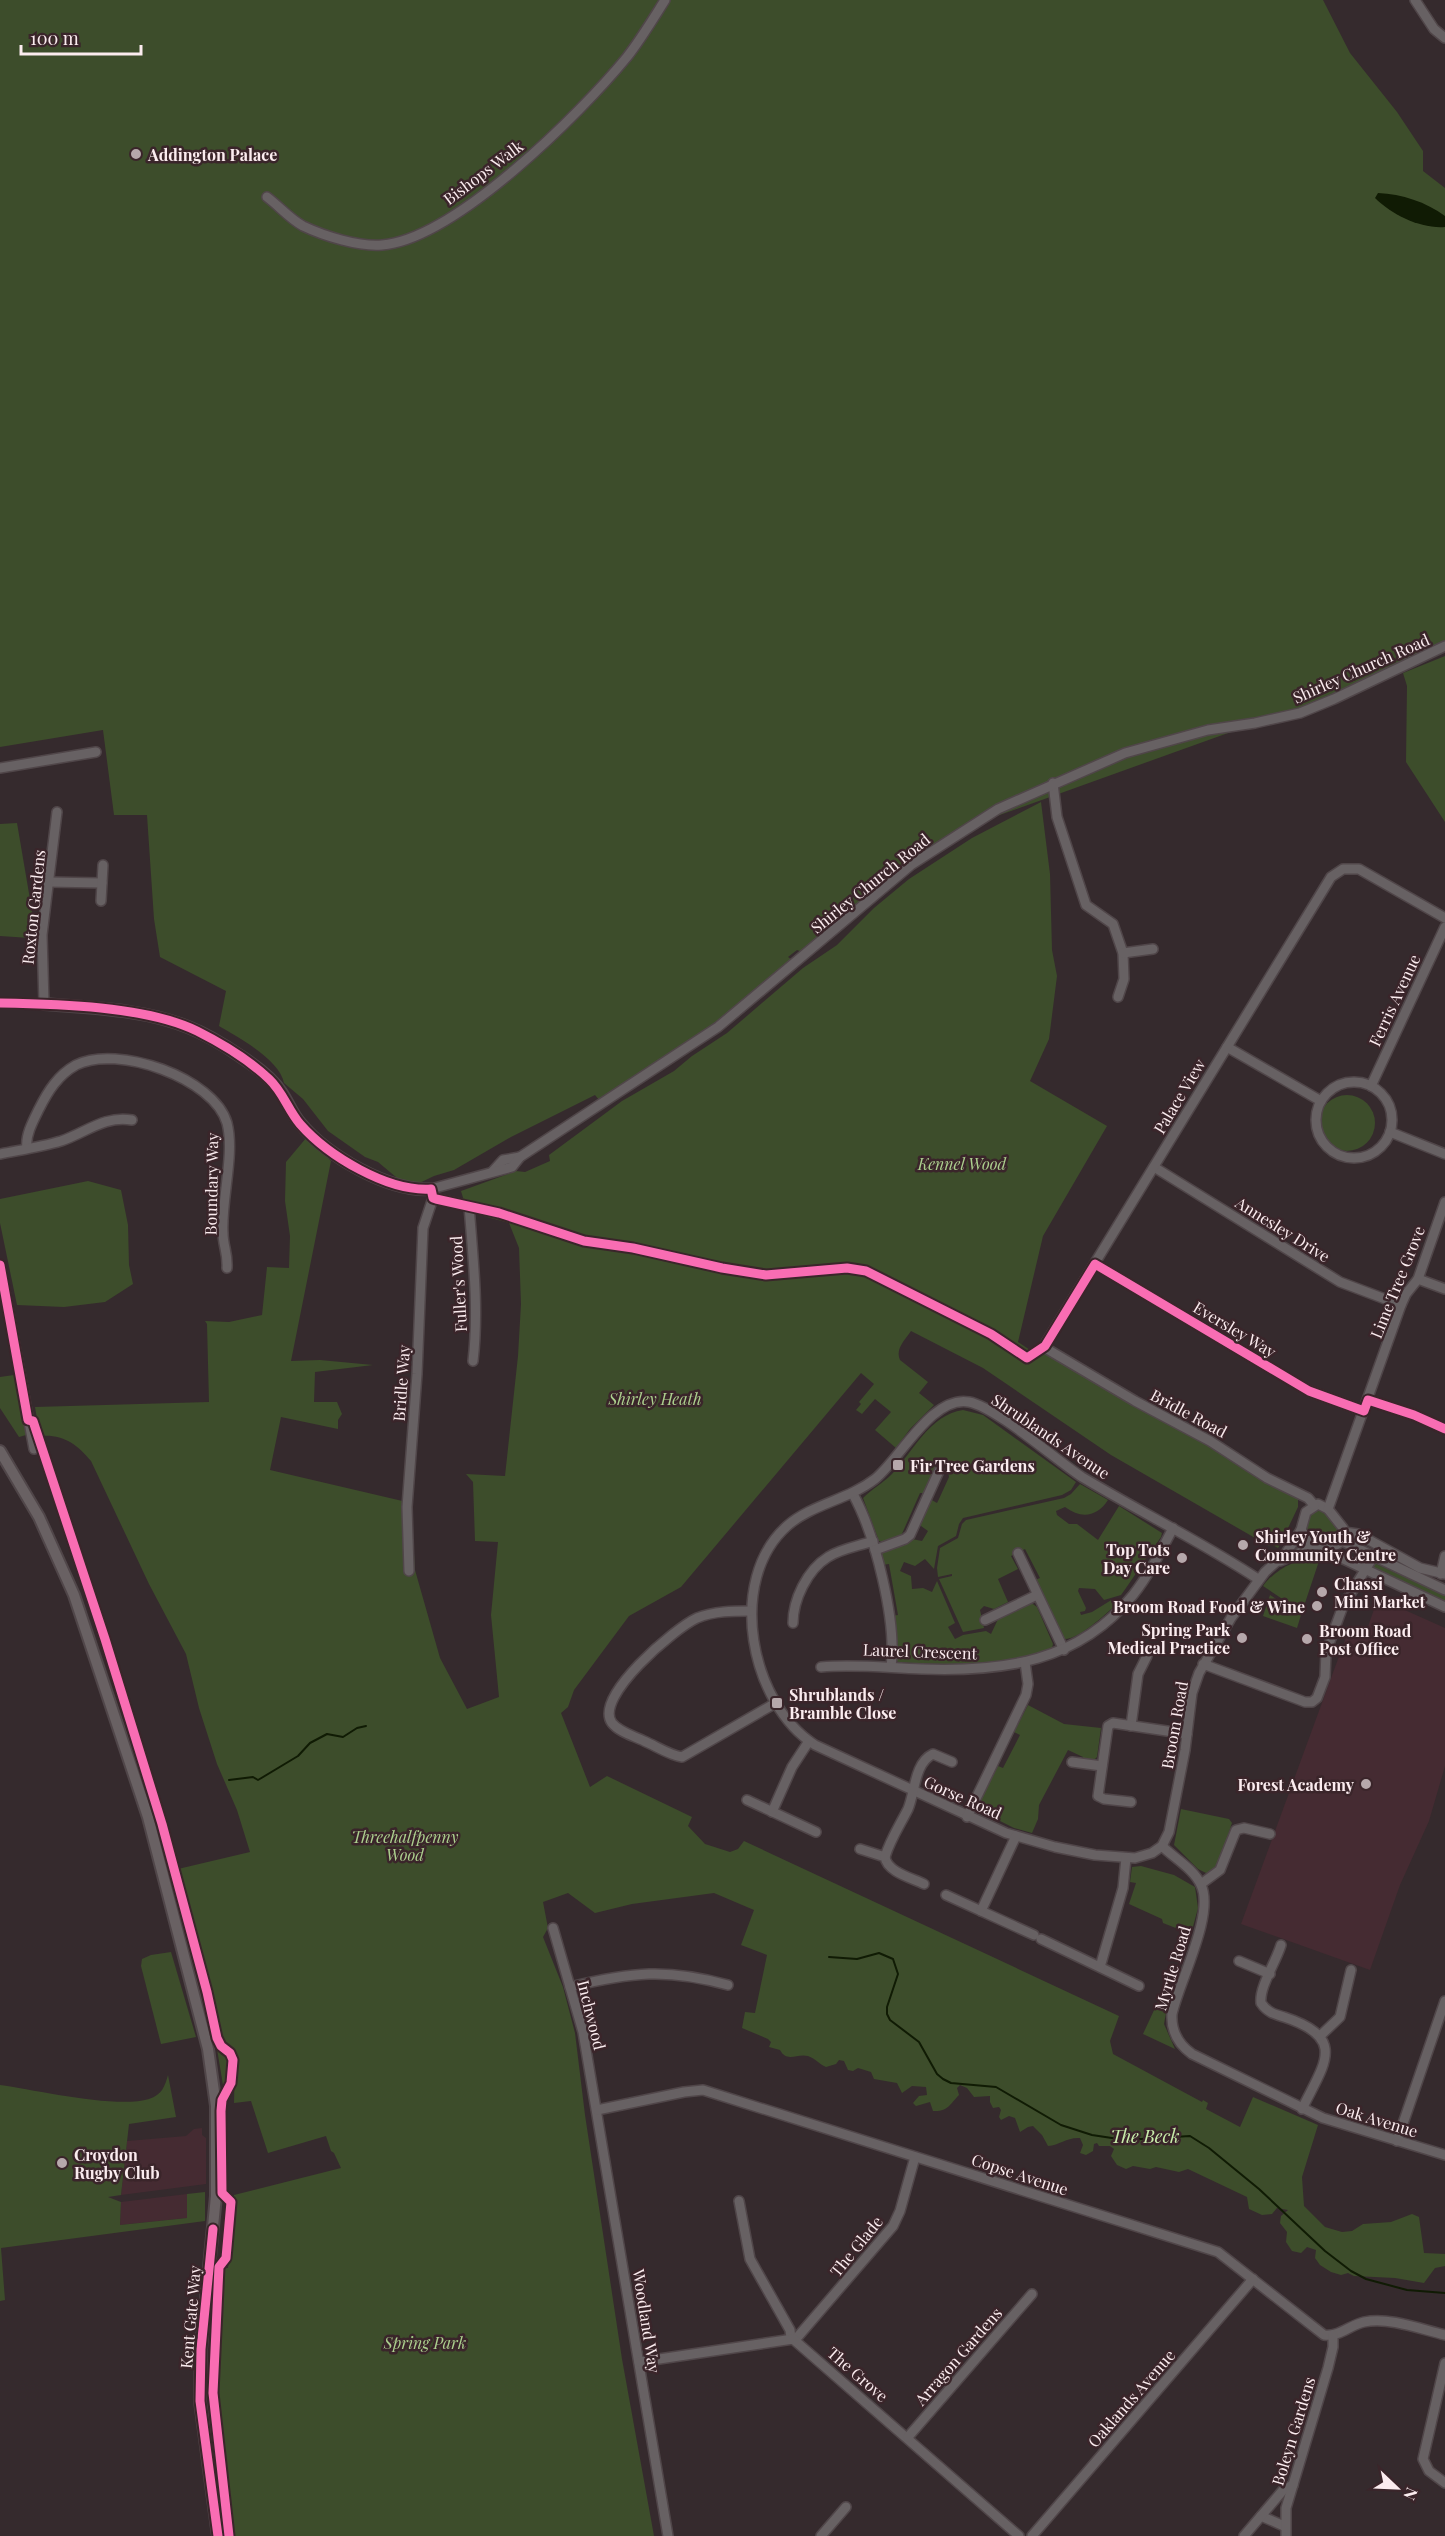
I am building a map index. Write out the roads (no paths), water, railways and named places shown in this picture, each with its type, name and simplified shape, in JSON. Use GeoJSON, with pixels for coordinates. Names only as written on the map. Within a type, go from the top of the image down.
{"type":"FeatureCollection","features":[{"type":"Feature","properties":{"kind":"main road"},"geometry":{"type":"LineString","coordinates":[[44,1004],[124,1012],[176,1023],[200,1032],[242,1057],[268,1078],[280,1091],[300,1124],[345,1161],[373,1175],[432,1194]]}},
{"type":"Feature","properties":{"kind":"main road","name":"Kent Gate Way"},"geometry":{"type":"LineString","coordinates":[[0,1451],[39,1517],[74,1595],[148,1817],[208,2049],[216,2106],[216,2196],[201,2349],[200,2402],[218,2536]]}},
{"type":"Feature","properties":{"kind":"street","name":"Bishops Walk"},"geometry":{"type":"LineString","coordinates":[[267,197],[302,225],[354,244],[382,245],[414,237],[455,214],[513,171],[581,110],[629,54],[665,0]]}},
{"type":"Feature","properties":{"kind":"street"},"geometry":{"type":"LineString","coordinates":[[1415,0],[1434,29],[1445,38]]}},
{"type":"Feature","properties":{"kind":"street","name":"Shirley Church Road"},"geometry":{"type":"LineString","coordinates":[[432,1194],[447,1185],[493,1171],[503,1160],[520,1157],[718,1027],[911,865],[998,809],[1125,753],[1166,740],[1300,713],[1445,646]]}},
{"type":"Feature","properties":{"kind":"street"},"geometry":{"type":"LineString","coordinates":[[0,768],[96,752]]}},
{"type":"Feature","properties":{"kind":"street"},"geometry":{"type":"LineString","coordinates":[[1053,783],[1057,818],[1086,905],[1113,924],[1123,953],[1124,980],[1118,997]]}},
{"type":"Feature","properties":{"kind":"street","name":"Roxton Gardens"},"geometry":{"type":"LineString","coordinates":[[44,1004],[42,945],[57,812]]}},
{"type":"Feature","properties":{"kind":"street"},"geometry":{"type":"LineString","coordinates":[[101,901],[103,865]]}},
{"type":"Feature","properties":{"kind":"street","name":"Palace View"},"geometry":{"type":"LineString","coordinates":[[1047,1349],[1046,1343],[1335,873],[1348,868],[1363,870],[1445,918]]}},
{"type":"Feature","properties":{"kind":"street"},"geometry":{"type":"LineString","coordinates":[[49,882],[102,883]]}},
{"type":"Feature","properties":{"kind":"street","name":"Ferris Avenue"},"geometry":{"type":"LineString","coordinates":[[1371,1086],[1445,927]]}},
{"type":"Feature","properties":{"kind":"street"},"geometry":{"type":"LineString","coordinates":[[1123,953],[1153,949]]}},
{"type":"Feature","properties":{"kind":"street"},"geometry":{"type":"LineString","coordinates":[[0,1003],[44,1004]]}},
{"type":"Feature","properties":{"kind":"street"},"geometry":{"type":"LineString","coordinates":[[1227,1047],[1321,1101]]}},
{"type":"Feature","properties":{"kind":"street","name":"Boundary Way"},"geometry":{"type":"LineString","coordinates":[[27,1148],[28,1134],[46,1094],[58,1077],[77,1065],[101,1058],[137,1061],[184,1080],[218,1107],[226,1122],[228,1162],[223,1233],[227,1250],[227,1269]]}},
{"type":"Feature","properties":{"kind":"street"},"geometry":{"type":"LineString","coordinates":[[1349,1082],[1371,1086],[1383,1095],[1390,1108],[1390,1132],[1383,1145],[1370,1155],[1354,1159],[1338,1156],[1325,1146],[1317,1132],[1315,1116],[1321,1101],[1328,1092],[1349,1082]]}},
{"type":"Feature","properties":{"kind":"street"},"geometry":{"type":"LineString","coordinates":[[0,1154],[59,1142],[100,1123],[121,1118],[132,1120]]}},
{"type":"Feature","properties":{"kind":"street"},"geometry":{"type":"LineString","coordinates":[[1390,1132],[1445,1154]]}},
{"type":"Feature","properties":{"kind":"street","name":"Annesley Drive"},"geometry":{"type":"LineString","coordinates":[[1154,1167],[1340,1282],[1401,1305]]}},
{"type":"Feature","properties":{"kind":"street"},"geometry":{"type":"LineString","coordinates":[[447,1185],[454,1203]]}},
{"type":"Feature","properties":{"kind":"street"},"geometry":{"type":"LineString","coordinates":[[432,1194],[454,1203]]}},
{"type":"Feature","properties":{"kind":"street","name":"Bridle Way"},"geometry":{"type":"LineString","coordinates":[[409,1571],[406,1507],[417,1374],[423,1228],[432,1194]]}},
{"type":"Feature","properties":{"kind":"street","name":"Lime Tree Grove"},"geometry":{"type":"LineString","coordinates":[[1328,1509],[1401,1305],[1406,1294],[1418,1279],[1445,1202]]}},
{"type":"Feature","properties":{"kind":"street","name":"Fuller's Wood"},"geometry":{"type":"LineString","coordinates":[[454,1203],[469,1206],[476,1286],[476,1336],[473,1361]]}},
{"type":"Feature","properties":{"kind":"street","name":"Eversley Way"},"geometry":{"type":"LineString","coordinates":[[1095,1264],[1309,1390],[1364,1411]]}},
{"type":"Feature","properties":{"kind":"street"},"geometry":{"type":"LineString","coordinates":[[0,1265],[30,1443]]}},
{"type":"Feature","properties":{"kind":"street"},"geometry":{"type":"LineString","coordinates":[[1418,1279],[1445,1289]]}},
{"type":"Feature","properties":{"kind":"street","name":"Bridle Road"},"geometry":{"type":"LineString","coordinates":[[1047,1349],[1135,1401],[1210,1441],[1267,1478],[1308,1497],[1314,1505],[1321,1505],[1328,1509]]}},
{"type":"Feature","properties":{"kind":"street"},"geometry":{"type":"LineString","coordinates":[[1368,1400],[1414,1415],[1445,1430]]}},
{"type":"Feature","properties":{"kind":"street","name":"Shrublands Avenue"},"geometry":{"type":"LineString","coordinates":[[774,1704],[759,1659],[752,1611],[759,1571],[771,1546],[781,1532],[801,1517],[853,1494],[881,1474],[916,1432],[935,1414],[952,1404],[969,1402],[988,1410],[1081,1476],[1258,1579]]}},
{"type":"Feature","properties":{"kind":"street"},"geometry":{"type":"LineString","coordinates":[[793,1623],[795,1601],[820,1563],[833,1555],[905,1539],[910,1535],[939,1471]]}},
{"type":"Feature","properties":{"kind":"street"},"geometry":{"type":"LineString","coordinates":[[853,1494],[874,1546],[892,1637],[891,1667]]}},
{"type":"Feature","properties":{"kind":"street"},"geometry":{"type":"LineString","coordinates":[[1314,1505],[1306,1512],[1301,1530],[1305,1538],[1316,1546],[1330,1549],[1335,1555],[1445,1607]]}},
{"type":"Feature","properties":{"kind":"street"},"geometry":{"type":"LineString","coordinates":[[1328,1509],[1342,1524],[1343,1537]]}},
{"type":"Feature","properties":{"kind":"street","name":"Laurel Crescent"},"geometry":{"type":"LineString","coordinates":[[821,1667],[855,1664],[965,1669],[1025,1662],[1064,1650],[1093,1632],[1127,1602],[1146,1577],[1173,1528]]}},
{"type":"Feature","properties":{"kind":"street","name":"Broom Road"},"geometry":{"type":"LineString","coordinates":[[1161,1846],[1169,1833],[1192,1693],[1203,1664],[1258,1579],[1279,1561],[1301,1530]]}},
{"type":"Feature","properties":{"kind":"street"},"geometry":{"type":"LineString","coordinates":[[1330,1549],[1343,1537],[1356,1533],[1409,1563],[1443,1574],[1445,1556]]}},
{"type":"Feature","properties":{"kind":"street"},"geometry":{"type":"LineString","coordinates":[[1343,1537],[1373,1557],[1445,1590]]}},
{"type":"Feature","properties":{"kind":"street","name":"Broom Road"},"geometry":{"type":"LineString","coordinates":[[1279,1561],[1316,1546]]}},
{"type":"Feature","properties":{"kind":"street"},"geometry":{"type":"LineString","coordinates":[[1018,1553],[1064,1650]]}},
{"type":"Feature","properties":{"kind":"street"},"geometry":{"type":"LineString","coordinates":[[1203,1664],[1305,1702],[1312,1702],[1317,1698],[1325,1677],[1326,1652],[1343,1606],[1373,1557]]}},
{"type":"Feature","properties":{"kind":"street"},"geometry":{"type":"LineString","coordinates":[[985,1620],[1037,1595]]}},
{"type":"Feature","properties":{"kind":"street"},"geometry":{"type":"LineString","coordinates":[[752,1611],[715,1613],[698,1618],[677,1630],[644,1657],[613,1701],[610,1718],[612,1724],[622,1731],[682,1757],[774,1704]]}},
{"type":"Feature","properties":{"kind":"street"},"geometry":{"type":"LineString","coordinates":[[1131,1726],[1138,1674],[1147,1656]]}},
{"type":"Feature","properties":{"kind":"street"},"geometry":{"type":"LineString","coordinates":[[967,1817],[1026,1695],[1028,1684],[1025,1662]]}},
{"type":"Feature","properties":{"kind":"street","name":"Gorse Road"},"geometry":{"type":"LineString","coordinates":[[774,1704],[793,1728],[809,1741],[967,1817],[1016,1836],[1075,1851],[1126,1858],[1141,1857],[1161,1846]]}},
{"type":"Feature","properties":{"kind":"street"},"geometry":{"type":"LineString","coordinates":[[1131,1802],[1100,1798],[1098,1794],[1108,1726],[1113,1723],[1187,1734]]}},
{"type":"Feature","properties":{"kind":"street"},"geometry":{"type":"LineString","coordinates":[[772,1812],[792,1767],[809,1741]]}},
{"type":"Feature","properties":{"kind":"street"},"geometry":{"type":"LineString","coordinates":[[924,1884],[891,1868],[886,1863],[885,1857],[908,1808],[923,1765],[930,1755],[936,1755],[952,1762]]}},
{"type":"Feature","properties":{"kind":"street"},"geometry":{"type":"LineString","coordinates":[[1072,1762],[1102,1766]]}},
{"type":"Feature","properties":{"kind":"street"},"geometry":{"type":"LineString","coordinates":[[747,1800],[816,1833]]}},
{"type":"Feature","properties":{"kind":"street"},"geometry":{"type":"LineString","coordinates":[[1161,1846],[1201,1884],[1220,1870],[1236,1830],[1244,1828],[1270,1834]]}},
{"type":"Feature","properties":{"kind":"street"},"geometry":{"type":"LineString","coordinates":[[981,1911],[1016,1836]]}},
{"type":"Feature","properties":{"kind":"street"},"geometry":{"type":"LineString","coordinates":[[860,1849],[885,1857]]}},
{"type":"Feature","properties":{"kind":"street"},"geometry":{"type":"LineString","coordinates":[[1100,1967],[1123,1888],[1126,1858]]}},
{"type":"Feature","properties":{"kind":"street","name":"Myrtle Road"},"geometry":{"type":"LineString","coordinates":[[1192,2054],[1175,2035],[1172,2020],[1175,2001],[1204,1914],[1205,1896],[1201,1884]]}},
{"type":"Feature","properties":{"kind":"street"},"geometry":{"type":"LineString","coordinates":[[946,1894],[1139,1986]]}},
{"type":"Feature","properties":{"kind":"street","name":"Inchwood"},"geometry":{"type":"LineString","coordinates":[[553,1928],[582,2026],[597,2110]]}},
{"type":"Feature","properties":{"kind":"street"},"geometry":{"type":"LineString","coordinates":[[1281,1945],[1260,1996],[1263,2006],[1272,2013],[1306,2025],[1320,2036],[1326,2048],[1326,2058],[1302,2109]]}},
{"type":"Feature","properties":{"kind":"street"},"geometry":{"type":"LineString","coordinates":[[1239,1961],[1270,1974]]}},
{"type":"Feature","properties":{"kind":"street"},"geometry":{"type":"LineString","coordinates":[[1320,2036],[1340,2017],[1351,1970]]}},
{"type":"Feature","properties":{"kind":"street"},"geometry":{"type":"LineString","coordinates":[[570,1987],[608,1977],[642,1972],[675,1973],[723,1980]]}},
{"type":"Feature","properties":{"kind":"street"},"geometry":{"type":"LineString","coordinates":[[1397,2140],[1445,2001]]}},
{"type":"Feature","properties":{"kind":"street","name":"Oak Avenue"},"geometry":{"type":"LineString","coordinates":[[1192,2054],[1331,2121],[1445,2155]]}},
{"type":"Feature","properties":{"kind":"street","name":"Copse Avenue"},"geometry":{"type":"LineString","coordinates":[[597,2110],[703,2090],[1213,2250],[1224,2255],[1318,2332],[1326,2336],[1333,2335]]}},
{"type":"Feature","properties":{"kind":"street","name":"Woodland Way"},"geometry":{"type":"LineString","coordinates":[[597,2110],[668,2536]]}},
{"type":"Feature","properties":{"kind":"street","name":"The Glade"},"geometry":{"type":"LineString","coordinates":[[793,2339],[892,2226],[900,2211],[915,2157]]}},
{"type":"Feature","properties":{"kind":"street"},"geometry":{"type":"LineString","coordinates":[[639,2362],[793,2339],[750,2259],[739,2201]]}},
{"type":"Feature","properties":{"kind":"street","name":"Oaklands Avenue"},"geometry":{"type":"LineString","coordinates":[[1032,2536],[1253,2279]]}},
{"type":"Feature","properties":{"kind":"street","name":"Arragon Gardens"},"geometry":{"type":"LineString","coordinates":[[908,2437],[1032,2294]]}},
{"type":"Feature","properties":{"kind":"street"},"geometry":{"type":"LineString","coordinates":[[1333,2335],[1365,2322],[1377,2321],[1445,2335]]}},
{"type":"Feature","properties":{"kind":"street","name":"Boleyn Gardens"},"geometry":{"type":"LineString","coordinates":[[1286,2536],[1285,2512],[1332,2353],[1333,2335]]}},
{"type":"Feature","properties":{"kind":"street","name":"The Grove"},"geometry":{"type":"LineString","coordinates":[[793,2339],[1019,2536]]}},
{"type":"Feature","properties":{"kind":"street"},"geometry":{"type":"LineString","coordinates":[[1445,2363],[1424,2459],[1429,2471],[1445,2483]]}},
{"type":"Feature","properties":{"kind":"street"},"geometry":{"type":"LineString","coordinates":[[1244,2536],[1287,2487],[1293,2485]]}},
{"type":"Feature","properties":{"kind":"street"},"geometry":{"type":"LineString","coordinates":[[821,2536],[846,2507]]}},
{"type":"Feature","properties":{"kind":"street"},"geometry":{"type":"LineString","coordinates":[[1262,2516],[1284,2526]]}},
{"type":"Feature","properties":{"kind":"waterway"},"geometry":{"type":"LineString","coordinates":[[229,1780],[253,1777],[258,1780],[298,1756],[310,1743],[327,1734],[343,1737],[357,1728],[366,1726]]}},
{"type":"Feature","properties":{"kind":"waterway","name":"The Beck"},"geometry":{"type":"LineString","coordinates":[[829,1957],[857,1959],[879,1953],[893,1959],[898,1974],[887,2007],[887,2014],[890,2020],[919,2042],[937,2074],[943,2079],[951,2083],[996,2087],[1061,2125],[1092,2135],[1125,2140],[1190,2136],[1209,2148],[1259,2189],[1325,2251],[1351,2271],[1366,2279],[1407,2290],[1445,2293]]}},
{"type":"Feature","properties":{"kind":"place","name":"Addington Palace"},"geometry":{"type":"Point","coordinates":[136,154]}},
{"type":"Feature","properties":{"kind":"place","name":"Fir Tree Gardens"},"geometry":{"type":"Point","coordinates":[898,1465]}},
{"type":"Feature","properties":{"kind":"place","name":"Shirley Youth & Community Centre"},"geometry":{"type":"Point","coordinates":[1243,1545]}},
{"type":"Feature","properties":{"kind":"place","name":"Top Tots Day Care"},"geometry":{"type":"Point","coordinates":[1182,1558]}},
{"type":"Feature","properties":{"kind":"place","name":"Chassi Mini Market"},"geometry":{"type":"Point","coordinates":[1322,1592]}},
{"type":"Feature","properties":{"kind":"place","name":"Broom Road Food & Wine"},"geometry":{"type":"Point","coordinates":[1317,1606]}},
{"type":"Feature","properties":{"kind":"place","name":"Spring Park Medical Practice"},"geometry":{"type":"Point","coordinates":[1242,1638]}},
{"type":"Feature","properties":{"kind":"place","name":"Broom Road Post Office"},"geometry":{"type":"Point","coordinates":[1307,1639]}},
{"type":"Feature","properties":{"kind":"place","name":"Shrublands / Bramble Close"},"geometry":{"type":"Point","coordinates":[777,1703]}},
{"type":"Feature","properties":{"kind":"place","name":"Forest Academy"},"geometry":{"type":"Point","coordinates":[1366,1784]}},
{"type":"Feature","properties":{"kind":"place","name":"Croydon Rugby Club"},"geometry":{"type":"Point","coordinates":[62,2163]}},
{"type":"Feature","properties":{"kind":"park label","name":"Kennel Wood"},"geometry":{"type":"Point","coordinates":[962,1163]}},
{"type":"Feature","properties":{"kind":"park label","name":"Shirley Heath"},"geometry":{"type":"Point","coordinates":[655,1398]}},
{"type":"Feature","properties":{"kind":"park label","name":"Threehalfpenny Wood"},"geometry":{"type":"Point","coordinates":[405,1845]}},
{"type":"Feature","properties":{"kind":"park label","name":"Spring Park"},"geometry":{"type":"Point","coordinates":[425,2342]}}]}
